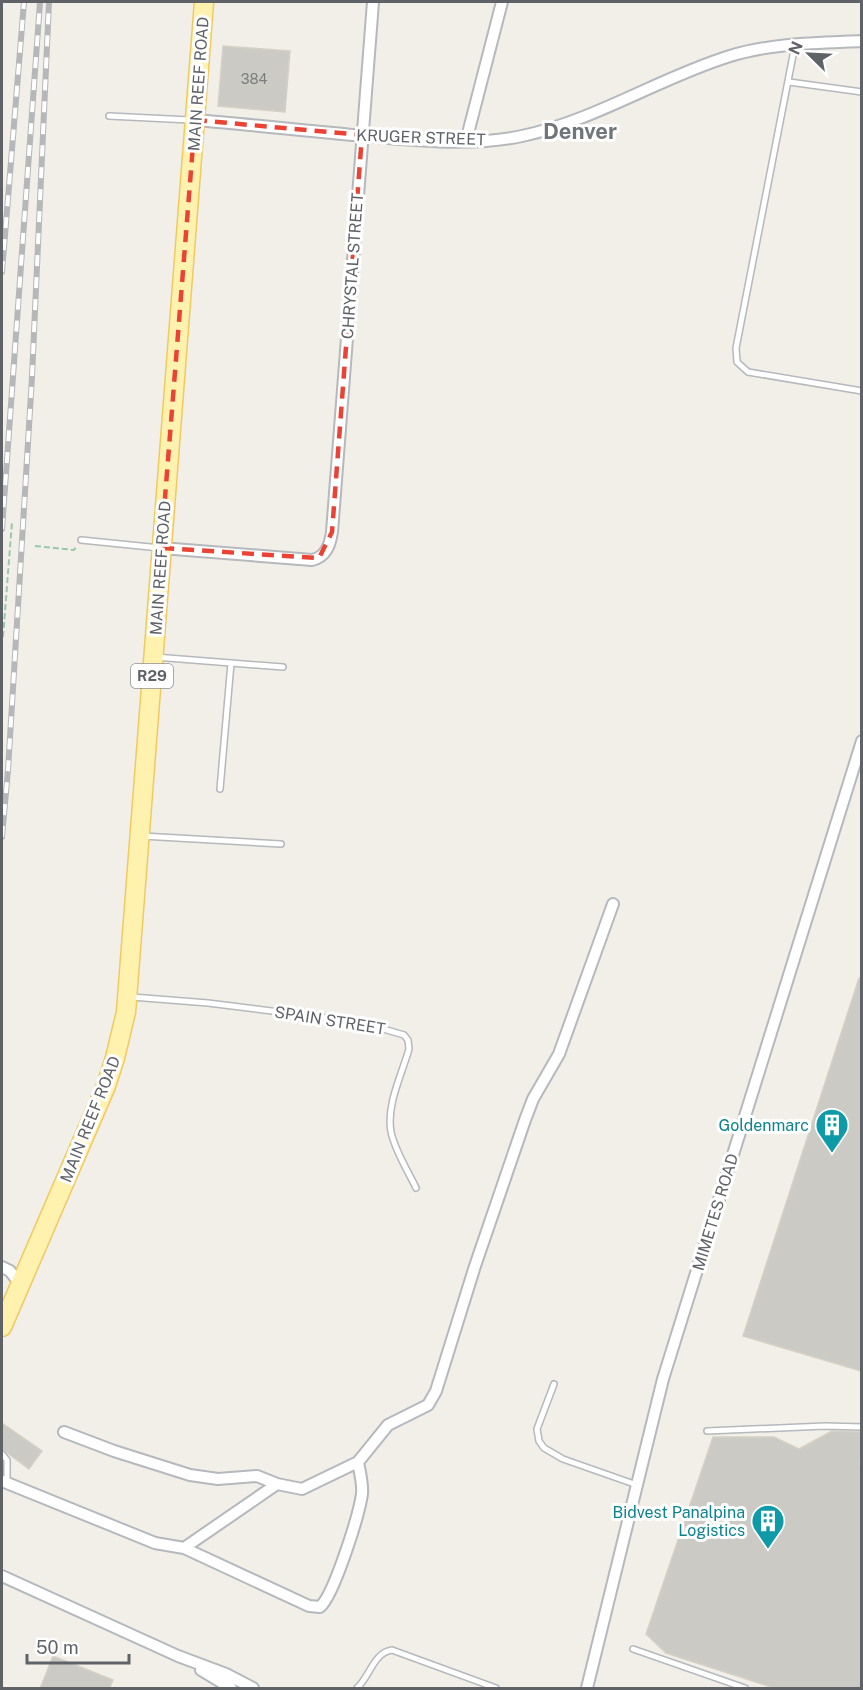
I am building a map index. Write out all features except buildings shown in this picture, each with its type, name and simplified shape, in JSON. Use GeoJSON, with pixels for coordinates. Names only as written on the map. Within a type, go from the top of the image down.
{"type":"FeatureCollection","features":[{"type":"Feature","properties":{"kind":"main road","name":"MAIN REEF ROAD"},"geometry":{"type":"LineString","coordinates":[[2,1327],[106,1086],[122,1032],[128,996],[204,2]]}},
{"type":"Feature","properties":{"kind":"street","name":"CHRYSTAL STREET"},"geometry":{"type":"LineString","coordinates":[[161,548],[312,560],[319,558],[329,547],[373,2]]}},
{"type":"Feature","properties":{"kind":"street"},"geometry":{"type":"LineString","coordinates":[[466,141],[502,2]]}},
{"type":"Feature","properties":{"kind":"street","name":"KRUGER STREET"},"geometry":{"type":"LineString","coordinates":[[195,120],[362,135],[466,141],[522,136],[592,115],[698,67],[756,50],[861,41]]}},
{"type":"Feature","properties":{"kind":"street","name":"MIMETES ROAD"},"geometry":{"type":"LineString","coordinates":[[587,1689],[663,1379],[861,741]]}},
{"type":"Feature","properties":{"kind":"street"},"geometry":{"type":"LineString","coordinates":[[64,1432],[114,1451],[190,1475],[218,1479],[257,1476],[277,1484],[302,1489],[358,1462],[388,1425],[423,1408],[434,1397],[475,1266],[525,1120],[533,1099],[559,1054],[613,904]]}},
{"type":"Feature","properties":{"kind":"street"},"geometry":{"type":"LineString","coordinates":[[2,1267],[10,1271],[20,1284]]}},
{"type":"Feature","properties":{"kind":"street"},"geometry":{"type":"LineString","coordinates":[[4,1482],[154,1543],[184,1548],[309,1606],[320,1606],[329,1594],[359,1509],[362,1490],[358,1462]]}},
{"type":"Feature","properties":{"kind":"street"},"geometry":{"type":"LineString","coordinates":[[184,1548],[277,1484]]}},
{"type":"Feature","properties":{"kind":"street"},"geometry":{"type":"LineString","coordinates":[[2,1576],[178,1656],[226,1674],[253,1689]]}},
{"type":"Feature","properties":{"kind":"street"},"geometry":{"type":"LineString","coordinates":[[178,1656],[231,1689]]}},
{"type":"Feature","properties":{"kind":"lane"},"geometry":{"type":"LineString","coordinates":[[795,45],[736,348],[737,362],[748,372],[861,392]]}},
{"type":"Feature","properties":{"kind":"lane"},"geometry":{"type":"LineString","coordinates":[[789,82],[861,92]]}},
{"type":"Feature","properties":{"kind":"lane","name":"KRUGER STREET"},"geometry":{"type":"LineString","coordinates":[[110,116],[195,120]]}},
{"type":"Feature","properties":{"kind":"lane"},"geometry":{"type":"LineString","coordinates":[[81,540],[161,548]]}},
{"type":"Feature","properties":{"kind":"lane"},"geometry":{"type":"LineString","coordinates":[[153,657],[283,667]]}},
{"type":"Feature","properties":{"kind":"lane"},"geometry":{"type":"LineString","coordinates":[[220,789],[231,663]]}},
{"type":"Feature","properties":{"kind":"lane"},"geometry":{"type":"LineString","coordinates":[[140,836],[281,844]]}},
{"type":"Feature","properties":{"kind":"lane","name":"SPAIN STREET"},"geometry":{"type":"LineString","coordinates":[[128,996],[208,1003],[359,1022],[404,1035],[408,1040],[409,1049],[391,1110],[390,1123],[394,1140],[416,1188]]}},
{"type":"Feature","properties":{"kind":"lane"},"geometry":{"type":"LineString","coordinates":[[554,1384],[537,1429],[539,1441],[544,1448],[552,1455],[637,1485]]}},
{"type":"Feature","properties":{"kind":"lane"},"geometry":{"type":"LineString","coordinates":[[707,1431],[825,1426],[861,1427]]}},
{"type":"Feature","properties":{"kind":"lane"},"geometry":{"type":"LineString","coordinates":[[2,1454],[7,1460],[4,1482]]}},
{"type":"Feature","properties":{"kind":"lane"},"geometry":{"type":"LineString","coordinates":[[633,1649],[745,1689]]}},
{"type":"Feature","properties":{"kind":"lane"},"geometry":{"type":"LineString","coordinates":[[357,1689],[365,1686],[382,1654],[392,1650],[496,1689]]}},
{"type":"Feature","properties":{"kind":"path"},"geometry":{"type":"LineString","coordinates":[[3,636],[12,522]]}},
{"type":"Feature","properties":{"kind":"path"},"geometry":{"type":"LineString","coordinates":[[35,546],[74,549],[81,540]]}},
{"type":"Feature","properties":{"kind":"highlighted area"},"geometry":{"type":"Polygon","coordinates":[[[195,120],[362,135],[332,532],[319,558],[161,548],[195,120]]]}},
{"type":"Feature","properties":{"kind":"railway"},"geometry":{"type":"LineString","coordinates":[[2,272],[24,2]]}},
{"type":"Feature","properties":{"kind":"railway"},"geometry":{"type":"LineString","coordinates":[[2,529],[40,2]]}},
{"type":"Feature","properties":{"kind":"railway"},"geometry":{"type":"LineString","coordinates":[[2,837],[32,377],[49,2]]}},
{"type":"Feature","properties":{"kind":"place","name":"Goldenmarc"},"geometry":{"type":"Point","coordinates":[832,1154]}},
{"type":"Feature","properties":{"kind":"place","name":"Bidvest Panalpina Logistics"},"geometry":{"type":"Point","coordinates":[768,1550]}},
{"type":"Feature","properties":{"kind":"district","name":"Denver"},"geometry":{"type":"Point","coordinates":[580,131]}}]}
